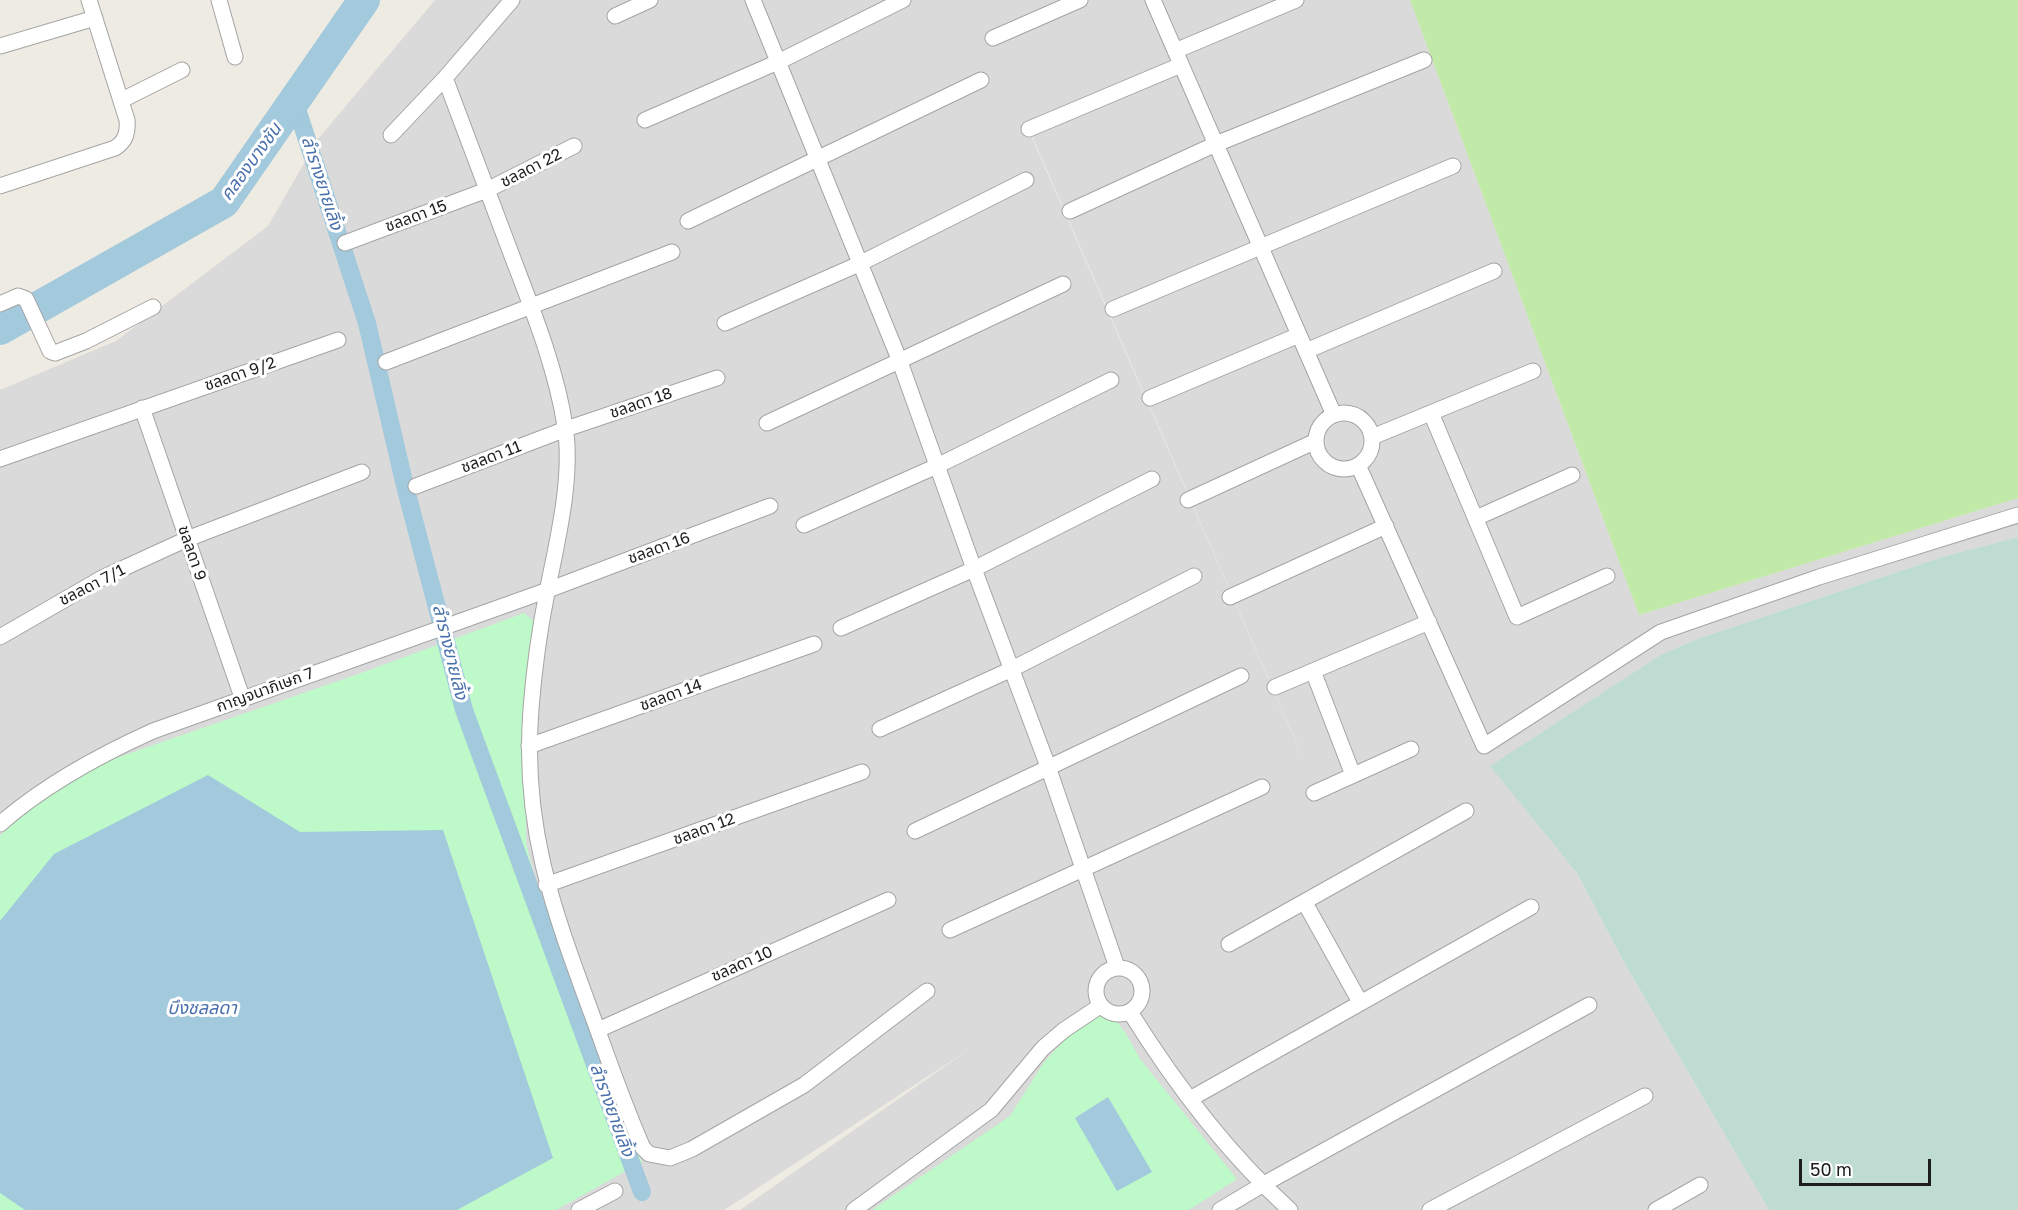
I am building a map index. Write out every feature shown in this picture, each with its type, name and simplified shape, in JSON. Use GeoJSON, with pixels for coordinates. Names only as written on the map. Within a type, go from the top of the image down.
{"type":"FeatureCollection","features":[{"type":"Feature","properties":{"kind":"street"},"geometry":{"type":"LineString","coordinates":[[0,186],[122,144],[128,129],[122,100],[89,0]]}},
{"type":"Feature","properties":{"kind":"street"},"geometry":{"type":"LineString","coordinates":[[219,0],[235,57]]}},
{"type":"Feature","properties":{"kind":"street"},"geometry":{"type":"LineString","coordinates":[[391,135],[445,78],[512,0]]}},
{"type":"Feature","properties":{"kind":"street"},"geometry":{"type":"LineString","coordinates":[[615,16],[650,0]]}},
{"type":"Feature","properties":{"kind":"street"},"geometry":{"type":"LineString","coordinates":[[753,0],[899,359],[1049,769],[1117,967]]}},
{"type":"Feature","properties":{"kind":"street"},"geometry":{"type":"LineString","coordinates":[[645,120],[778,62],[903,0]]}},
{"type":"Feature","properties":{"kind":"street"},"geometry":{"type":"LineString","coordinates":[[993,38],[1080,0]]}},
{"type":"Feature","properties":{"kind":"street"},"geometry":{"type":"LineString","coordinates":[[1153,0],[1334,415]]}},
{"type":"Feature","properties":{"kind":"street"},"geometry":{"type":"LineString","coordinates":[[1029,129],[1296,0]]}},
{"type":"Feature","properties":{"kind":"street"},"geometry":{"type":"LineString","coordinates":[[0,46],[95,18]]}},
{"type":"Feature","properties":{"kind":"street"},"geometry":{"type":"LineString","coordinates":[[1070,211],[1216,144],[1424,60]]}},
{"type":"Feature","properties":{"kind":"street"},"geometry":{"type":"LineString","coordinates":[[122,100],[182,70]]}},
{"type":"Feature","properties":{"kind":"street"},"geometry":{"type":"LineString","coordinates":[[445,78],[531,306],[557,389],[566,429],[565,483],[538,646],[529,746],[532,811],[546,885],[621,1098],[643,1148],[649,1154],[670,1158],[692,1149],[804,1085],[927,991]]}},
{"type":"Feature","properties":{"kind":"street"},"geometry":{"type":"LineString","coordinates":[[688,221],[981,80]]}},
{"type":"Feature","properties":{"kind":"street","name":"ชลลดา 22"},"geometry":{"type":"LineString","coordinates":[[487,190],[574,146]]}},
{"type":"Feature","properties":{"kind":"street"},"geometry":{"type":"LineString","coordinates":[[1113,309],[1453,166]]}},
{"type":"Feature","properties":{"kind":"street"},"geometry":{"type":"LineString","coordinates":[[725,323],[859,264],[1026,180]]}},
{"type":"Feature","properties":{"kind":"street","name":"ชลลดา 15"},"geometry":{"type":"LineString","coordinates":[[345,243],[487,190]]}},
{"type":"Feature","properties":{"kind":"street"},"geometry":{"type":"LineString","coordinates":[[386,362],[672,252]]}},
{"type":"Feature","properties":{"kind":"street"},"geometry":{"type":"LineString","coordinates":[[1306,351],[1494,271]]}},
{"type":"Feature","properties":{"kind":"street"},"geometry":{"type":"LineString","coordinates":[[767,423],[899,359],[1063,284]]}},
{"type":"Feature","properties":{"kind":"street"},"geometry":{"type":"LineString","coordinates":[[0,304],[18,296],[26,299],[50,351],[58,353],[153,306]]}},
{"type":"Feature","properties":{"kind":"street"},"geometry":{"type":"LineString","coordinates":[[1150,398],[1299,335]]}},
{"type":"Feature","properties":{"kind":"street","name":"ชลลดา 9/2"},"geometry":{"type":"LineString","coordinates":[[0,459],[338,340]]}},
{"type":"Feature","properties":{"kind":"street"},"geometry":{"type":"LineString","coordinates":[[1372,437],[1533,371]]}},
{"type":"Feature","properties":{"kind":"street","name":"ชลลดา 18"},"geometry":{"type":"LineString","coordinates":[[566,429],[717,378]]}},
{"type":"Feature","properties":{"kind":"street"},"geometry":{"type":"LineString","coordinates":[[804,525],[937,466],[1111,380]]}},
{"type":"Feature","properties":{"kind":"street","name":"ชลลดา 9"},"geometry":{"type":"LineString","coordinates":[[142,408],[242,698]]}},
{"type":"Feature","properties":{"kind":"street"},"geometry":{"type":"LineString","coordinates":[[1348,413],[1356,416],[1364,421],[1372,437],[1368,454],[1358,465],[1347,469],[1329,465],[1317,450],[1316,441],[1322,423],[1334,415],[1348,413]]}},
{"type":"Feature","properties":{"kind":"street"},"geometry":{"type":"LineString","coordinates":[[1431,413],[1517,617],[1607,576]]}},
{"type":"Feature","properties":{"kind":"street","name":"ชลลดา 11"},"geometry":{"type":"LineString","coordinates":[[416,486],[566,429]]}},
{"type":"Feature","properties":{"kind":"street"},"geometry":{"type":"LineString","coordinates":[[1188,500],[1316,441]]}},
{"type":"Feature","properties":{"kind":"street"},"geometry":{"type":"LineString","coordinates":[[1358,465],[1484,746],[1661,632],[1830,574],[2018,515]]}},
{"type":"Feature","properties":{"kind":"street","name":"ชลลดา 7/1"},"geometry":{"type":"LineString","coordinates":[[0,637],[102,578],[187,539],[362,472]]}},
{"type":"Feature","properties":{"kind":"street"},"geometry":{"type":"LineString","coordinates":[[1476,518],[1572,476]]}},
{"type":"Feature","properties":{"kind":"street"},"geometry":{"type":"LineString","coordinates":[[841,628],[974,569],[1152,479]]}},
{"type":"Feature","properties":{"kind":"street","name":"ชลลดา 16"},"geometry":{"type":"LineString","coordinates":[[548,590],[770,507]]}},
{"type":"Feature","properties":{"kind":"street"},"geometry":{"type":"LineString","coordinates":[[1230,597],[1386,526]]}},
{"type":"Feature","properties":{"kind":"street"},"geometry":{"type":"LineString","coordinates":[[880,729],[1012,669],[1194,576]]}},
{"type":"Feature","properties":{"kind":"street","name":"กาญจนาภิเษก 7"},"geometry":{"type":"LineString","coordinates":[[0,824],[40,795],[130,741],[242,698],[548,590]]}},
{"type":"Feature","properties":{"kind":"street"},"geometry":{"type":"LineString","coordinates":[[1275,687],[1429,622]]}},
{"type":"Feature","properties":{"kind":"street","name":"ชลลดา 14"},"geometry":{"type":"LineString","coordinates":[[529,746],[814,644]]}},
{"type":"Feature","properties":{"kind":"street"},"geometry":{"type":"LineString","coordinates":[[1313,671],[1353,775]]}},
{"type":"Feature","properties":{"kind":"street"},"geometry":{"type":"LineString","coordinates":[[915,831],[1241,676]]}},
{"type":"Feature","properties":{"kind":"street"},"geometry":{"type":"LineString","coordinates":[[1314,793],[1411,749]]}},
{"type":"Feature","properties":{"kind":"street","name":"ชลลดา 12"},"geometry":{"type":"LineString","coordinates":[[546,885],[862,772]]}},
{"type":"Feature","properties":{"kind":"street"},"geometry":{"type":"LineString","coordinates":[[950,930],[1262,787]]}},
{"type":"Feature","properties":{"kind":"street"},"geometry":{"type":"LineString","coordinates":[[1229,944],[1466,811]]}},
{"type":"Feature","properties":{"kind":"street","name":"ชลลดา 10"},"geometry":{"type":"LineString","coordinates":[[598,1030],[888,900]]}},
{"type":"Feature","properties":{"kind":"street"},"geometry":{"type":"LineString","coordinates":[[1305,903],[1360,1002]]}},
{"type":"Feature","properties":{"kind":"street"},"geometry":{"type":"LineString","coordinates":[[1190,1099],[1530,907]]}},
{"type":"Feature","properties":{"kind":"street"},"geometry":{"type":"LineString","coordinates":[[1117,967],[1136,974],[1143,992],[1140,1002],[1130,1012],[1116,1015],[1100,1006],[1096,994],[1097,982],[1105,972],[1117,967]]}},
{"type":"Feature","properties":{"kind":"street"},"geometry":{"type":"LineString","coordinates":[[1220,1210],[1589,1005]]}},
{"type":"Feature","properties":{"kind":"street"},"geometry":{"type":"LineString","coordinates":[[854,1210],[991,1110],[1043,1048],[1064,1030],[1100,1006]]}},
{"type":"Feature","properties":{"kind":"street"},"geometry":{"type":"LineString","coordinates":[[1130,1012],[1166,1070],[1262,1185],[1290,1210]]}},
{"type":"Feature","properties":{"kind":"street"},"geometry":{"type":"LineString","coordinates":[[1430,1210],[1645,1096]]}},
{"type":"Feature","properties":{"kind":"street"},"geometry":{"type":"LineString","coordinates":[[1656,1210],[1700,1185]]}},
{"type":"Feature","properties":{"kind":"street"},"geometry":{"type":"LineString","coordinates":[[579,1210],[615,1191]]}},
{"type":"Feature","properties":{"kind":"shaded area"},"geometry":{"type":"Polygon","coordinates":[[[435,0],[1410,0],[1639,615],[2018,498],[2018,537],[1942,557],[1700,638],[1662,654],[1491,766],[1577,873],[1626,966],[1769,1210],[740,1210],[971,1048],[724,1210],[0,1210],[0,390],[116,341],[268,226],[318,139],[435,0]],[[1028,129],[1305,762],[1029,129],[1028,129]]]}},
{"type":"Feature","properties":{"kind":"shaded area"},"geometry":{"type":"Polygon","coordinates":[[[2018,537],[2018,1210],[1769,1210],[1626,966],[1577,873],[1490,766],[1662,654],[1700,638],[1942,557],[2018,537]]]}},
{"type":"Feature","properties":{"kind":"green space"},"geometry":{"type":"Polygon","coordinates":[[[1410,0],[2018,0],[2018,498],[1639,615],[1410,0]]]}},
{"type":"Feature","properties":{"kind":"green space","name":"บึงชลลดา"},"geometry":{"type":"Polygon","coordinates":[[[524,613],[533,620],[526,737],[526,843],[555,959],[642,1162],[556,1210],[0,1210],[0,836],[17,817],[93,766],[364,672],[524,613]]]}},
{"type":"Feature","properties":{"kind":"green space"},"geometry":{"type":"Polygon","coordinates":[[[1089,1014],[1114,1018],[1140,1059],[1237,1179],[1189,1210],[872,1210],[1010,1116],[1044,1062],[1089,1014]]]}},
{"type":"Feature","properties":{"kind":"water","name":"บึงชลลดา"},"geometry":{"type":"Polygon","coordinates":[[[208,775],[300,832],[443,830],[553,1158],[457,1210],[25,1210],[0,1193],[0,921],[54,854],[208,775]]]}},
{"type":"Feature","properties":{"kind":"water"},"geometry":{"type":"Polygon","coordinates":[[[1108,1097],[1152,1172],[1117,1191],[1075,1118],[1108,1097]]]}},
{"type":"Feature","properties":{"kind":"waterway","name":"คลองบางชัน"},"geometry":{"type":"LineString","coordinates":[[0,329],[224,202],[364,0]]}},
{"type":"Feature","properties":{"kind":"waterway","name":"ลำรางยายเลิ้ง"},"geometry":{"type":"LineString","coordinates":[[294,100],[367,323],[405,486],[464,710],[642,1192]]}}]}
